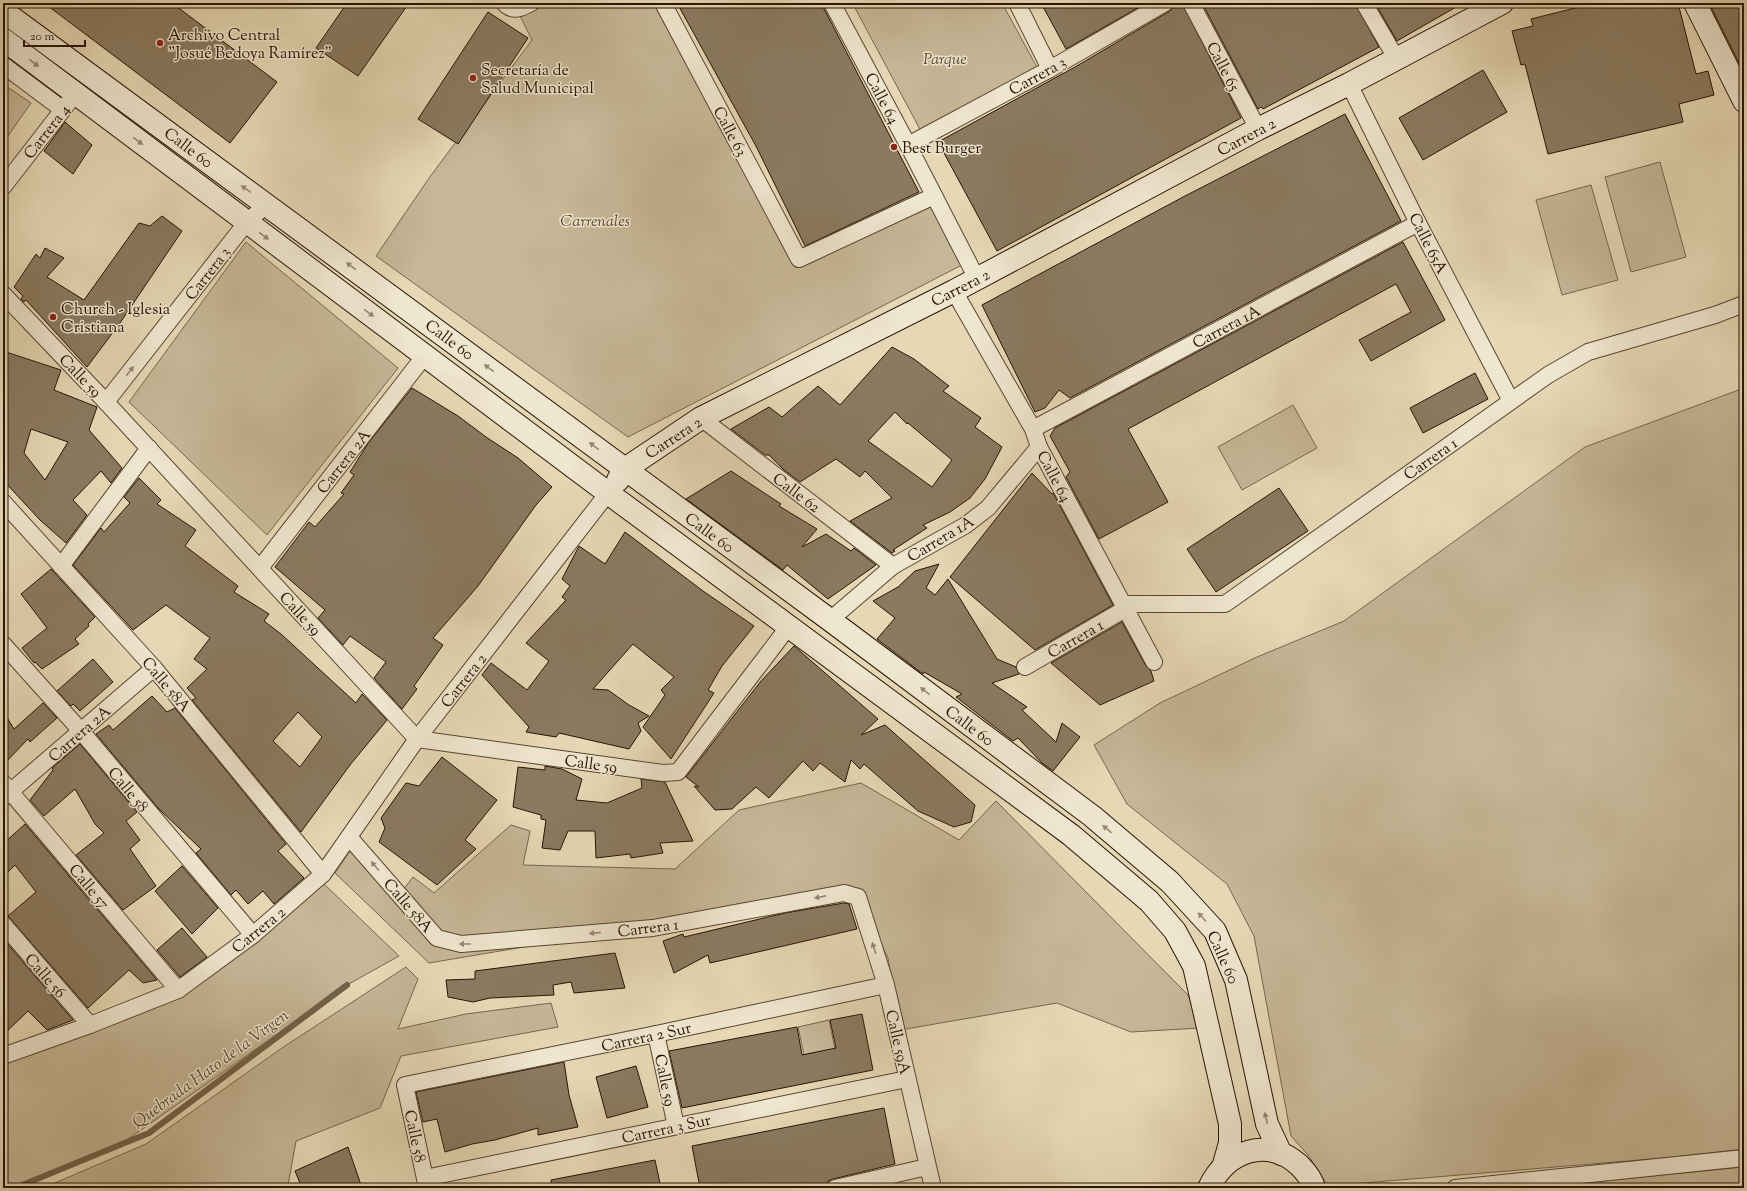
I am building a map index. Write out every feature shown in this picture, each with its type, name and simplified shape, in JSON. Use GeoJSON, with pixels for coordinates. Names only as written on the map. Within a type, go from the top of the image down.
{"type":"FeatureCollection","features":[{"type":"Feature","properties":{"kind":"main road","name":"Carrera 2"},"geometry":{"type":"LineString","coordinates":[[608,493],[625,469],[701,418],[954,291],[1258,129],[1349,84],[1502,3]]}},
{"type":"Feature","properties":{"kind":"main road"},"geometry":{"type":"LineString","coordinates":[[1695,3],[1744,102]]}},
{"type":"Feature","properties":{"kind":"main road","name":"Calle 60"},"geometry":{"type":"LineString","coordinates":[[3,11],[830,620],[1092,816],[1170,882],[1215,931],[1236,980],[1267,1124],[1281,1154]]}},
{"type":"Feature","properties":{"kind":"main road","name":"Calle 60"},"geometry":{"type":"LineString","coordinates":[[3,39],[69,102],[246,223],[426,354],[608,493],[1071,835],[1149,901],[1175,931],[1194,966],[1230,1124],[1230,1143],[1224,1164]]}},
{"type":"Feature","properties":{"kind":"main road"},"geometry":{"type":"LineString","coordinates":[[1209,1188],[1214,1176],[1224,1164],[1237,1156],[1251,1151],[1267,1150],[1281,1154],[1293,1160],[1304,1170],[1314,1188]]}},
{"type":"Feature","properties":{"kind":"street"},"geometry":{"type":"LineString","coordinates":[[508,6],[520,9],[531,3]]}},
{"type":"Feature","properties":{"kind":"street","name":"Calle 63"},"geometry":{"type":"LineString","coordinates":[[663,3],[799,259],[934,196]]}},
{"type":"Feature","properties":{"kind":"street"},"geometry":{"type":"LineString","coordinates":[[1017,3],[1050,69]]}},
{"type":"Feature","properties":{"kind":"street","name":"Carrera 3"},"geometry":{"type":"LineString","coordinates":[[908,145],[1050,69],[1165,3]]}},
{"type":"Feature","properties":{"kind":"street","name":"Calle 65"},"geometry":{"type":"LineString","coordinates":[[1191,3],[1258,129]]}},
{"type":"Feature","properties":{"kind":"street"},"geometry":{"type":"LineString","coordinates":[[1364,3],[1396,58]]}},
{"type":"Feature","properties":{"kind":"street","name":"Calle 64"},"geometry":{"type":"LineString","coordinates":[[834,4],[977,279]]}},
{"type":"Feature","properties":{"kind":"street","name":"Calle 60"},"geometry":{"type":"LineString","coordinates":[[3,65],[69,102]]}},
{"type":"Feature","properties":{"kind":"street","name":"Calle 65A"},"geometry":{"type":"LineString","coordinates":[[1349,84],[1418,223],[1512,401]]}},
{"type":"Feature","properties":{"kind":"street","name":"Carrera 4"},"geometry":{"type":"LineString","coordinates":[[3,187],[69,102]]}},
{"type":"Feature","properties":{"kind":"street","name":"Carrera 3"},"geometry":{"type":"LineString","coordinates":[[106,402],[246,223],[267,204]]}},
{"type":"Feature","properties":{"kind":"street","name":"Carrera 1A"},"geometry":{"type":"LineString","coordinates":[[1033,429],[1418,223]]}},
{"type":"Feature","properties":{"kind":"street","name":"Calle 64"},"geometry":{"type":"LineString","coordinates":[[954,291],[1033,429],[1039,446],[1154,662]]}},
{"type":"Feature","properties":{"kind":"street","name":"Calle 59"},"geometry":{"type":"LineString","coordinates":[[3,294],[149,448],[417,739],[663,774],[678,772],[789,626]]}},
{"type":"Feature","properties":{"kind":"street","name":"Carrera 1"},"geometry":{"type":"LineString","coordinates":[[1025,667],[1124,606],[1225,604],[1548,375],[1588,352],[1715,315],[1744,304]]}},
{"type":"Feature","properties":{"kind":"street","name":"Carrera 2A"},"geometry":{"type":"LineString","coordinates":[[260,568],[426,354]]}},
{"type":"Feature","properties":{"kind":"street","name":"Calle 62"},"geometry":{"type":"LineString","coordinates":[[701,418],[893,566]]}},
{"type":"Feature","properties":{"kind":"street","name":"Carrera 1A"},"geometry":{"type":"LineString","coordinates":[[830,620],[893,566],[966,525],[988,508],[1039,446]]}},
{"type":"Feature","properties":{"kind":"street"},"geometry":{"type":"LineString","coordinates":[[61,566],[149,448]]}},
{"type":"Feature","properties":{"kind":"street","name":"Carrera 2"},"geometry":{"type":"LineString","coordinates":[[3,1056],[90,1025],[178,990],[253,935],[323,874],[417,739],[608,493]]}},
{"type":"Feature","properties":{"kind":"street","name":"Calle 58A"},"geometry":{"type":"LineString","coordinates":[[4,504],[154,668],[323,874]]}},
{"type":"Feature","properties":{"kind":"street","name":"Calle 58"},"geometry":{"type":"LineString","coordinates":[[3,644],[81,731],[253,935]]}},
{"type":"Feature","properties":{"kind":"street","name":"Carrera 2A"},"geometry":{"type":"LineString","coordinates":[[6,791],[81,731],[154,668]]}},
{"type":"Feature","properties":{"kind":"street","name":"Calle 57"},"geometry":{"type":"LineString","coordinates":[[6,791],[178,990]]}},
{"type":"Feature","properties":{"kind":"street","name":"Calle 58A"},"geometry":{"type":"LineString","coordinates":[[349,837],[437,938]]}},
{"type":"Feature","properties":{"kind":"street","name":"Carrera 1"},"geometry":{"type":"LineString","coordinates":[[437,938],[462,944],[653,928],[844,893],[858,897]]}},
{"type":"Feature","properties":{"kind":"street","name":"Calle 59A"},"geometry":{"type":"LineString","coordinates":[[858,897],[886,985],[933,1188]]}},
{"type":"Feature","properties":{"kind":"street","name":"Calle 56"},"geometry":{"type":"LineString","coordinates":[[3,924],[90,1025]]}},
{"type":"Feature","properties":{"kind":"street","name":"Carrera 2 Sur"},"geometry":{"type":"LineString","coordinates":[[405,1085],[886,985]]}},
{"type":"Feature","properties":{"kind":"street","name":"Calle 59"},"geometry":{"type":"LineString","coordinates":[[656,1034],[676,1126]]}},
{"type":"Feature","properties":{"kind":"street","name":"Carrera 3 Sur"},"geometry":{"type":"LineString","coordinates":[[426,1183],[676,1126],[907,1079]]}},
{"type":"Feature","properties":{"kind":"street","name":"Calle 58"},"geometry":{"type":"LineString","coordinates":[[405,1085],[426,1183]]}},
{"type":"Feature","properties":{"kind":"street"},"geometry":{"type":"LineString","coordinates":[[1455,1188],[1744,1158]]}},
{"type":"Feature","properties":{"kind":"street"},"geometry":{"type":"LineString","coordinates":[[835,1188],[927,1167]]}},
{"type":"Feature","properties":{"kind":"green space","name":"Carrenales"},"geometry":{"type":"Polygon","coordinates":[[[541,3],[659,3],[796,268],[929,200],[962,265],[628,437],[376,256],[429,178],[532,40],[519,14],[541,3]]]}},
{"type":"Feature","properties":{"kind":"green space","name":"Parque"},"geometry":{"type":"Polygon","coordinates":[[[859,3],[1002,3],[1039,71],[922,133],[854,6],[859,3]]]}},
{"type":"Feature","properties":{"kind":"green space"},"geometry":{"type":"Polygon","coordinates":[[[3,84],[31,103],[3,143],[3,84]]]}},
{"type":"Feature","properties":{"kind":"green space"},"geometry":{"type":"Polygon","coordinates":[[[1660,162],[1686,257],[1631,272],[1605,177],[1660,162]]]}},
{"type":"Feature","properties":{"kind":"green space"},"geometry":{"type":"Polygon","coordinates":[[[1591,185],[1618,280],[1562,295],[1536,200],[1591,185]]]}},
{"type":"Feature","properties":{"kind":"green space"},"geometry":{"type":"Polygon","coordinates":[[[246,242],[398,368],[267,535],[129,402],[246,242]]]}},
{"type":"Feature","properties":{"kind":"green space"},"geometry":{"type":"Polygon","coordinates":[[[1744,388],[1744,1149],[1675,1157],[1328,1186],[1308,1155],[1291,1136],[1254,936],[1227,884],[1127,804],[1094,745],[1160,703],[1257,657],[1344,621],[1585,447],[1744,388]]]}},
{"type":"Feature","properties":{"kind":"green space"},"geometry":{"type":"Polygon","coordinates":[[[1293,405],[1317,448],[1242,490],[1218,447],[1293,405]]]}},
{"type":"Feature","properties":{"kind":"green space"},"geometry":{"type":"Polygon","coordinates":[[[861,783],[959,840],[996,801],[1188,995],[1200,1028],[1131,1032],[1057,1003],[900,1030],[888,958],[856,891],[429,963],[335,873],[350,851],[397,898],[413,877],[434,893],[511,825],[530,831],[523,865],[675,869],[739,810],[861,783]]]}},
{"type":"Feature","properties":{"kind":"green space"},"geometry":{"type":"Polygon","coordinates":[[[324,884],[399,956],[347,985],[121,1144],[18,1188],[3,1188],[3,1063],[169,1002],[324,884]]]}},
{"type":"Feature","properties":{"kind":"green space"},"geometry":{"type":"Polygon","coordinates":[[[406,967],[418,979],[398,1029],[466,1014],[551,1003],[558,1027],[401,1056],[380,1108],[296,1141],[288,1185],[270,1188],[43,1188],[146,1144],[282,1048],[406,967]]]}},
{"type":"Feature","properties":{"kind":"green space"},"geometry":{"type":"Polygon","coordinates":[[[829,1020],[835,1049],[804,1055],[798,1027],[829,1020]]]}},
{"type":"Feature","properties":{"kind":"green space"},"geometry":{"type":"Polygon","coordinates":[[[1744,1167],[1744,1188],[1530,1188],[1744,1167]]]}},
{"type":"Feature","properties":{"kind":"building","name":"Archivo Central \"Josué Bedoya Ramírez\""},"geometry":{"type":"Polygon","coordinates":[[[44,3],[172,3],[277,82],[230,143],[44,3]]]}},
{"type":"Feature","properties":{"kind":"building"},"geometry":{"type":"Polygon","coordinates":[[[347,3],[409,3],[358,76],[316,48],[347,3]]]}},
{"type":"Feature","properties":{"kind":"building"},"geometry":{"type":"Polygon","coordinates":[[[677,3],[821,3],[919,192],[805,246],[757,148],[677,3]]]}},
{"type":"Feature","properties":{"kind":"building"},"geometry":{"type":"Polygon","coordinates":[[[1041,3],[1146,3],[1066,49],[1041,3]]]}},
{"type":"Feature","properties":{"kind":"building"},"geometry":{"type":"Polygon","coordinates":[[[1174,3],[1182,3],[1241,118],[997,251],[938,142],[1075,67],[1170,11],[1174,3]]]}},
{"type":"Feature","properties":{"kind":"building"},"geometry":{"type":"Polygon","coordinates":[[[1202,3],[1355,3],[1379,47],[1263,109],[1261,107],[1258,109],[1202,3]]]}},
{"type":"Feature","properties":{"kind":"building"},"geometry":{"type":"Polygon","coordinates":[[[1375,3],[1463,3],[1397,41],[1375,3]]]}},
{"type":"Feature","properties":{"kind":"building"},"geometry":{"type":"Polygon","coordinates":[[[1595,3],[1678,3],[1696,74],[1708,71],[1714,95],[1679,104],[1683,122],[1548,154],[1525,64],[1521,65],[1512,31],[1533,26],[1531,19],[1595,3]]]}},
{"type":"Feature","properties":{"kind":"building"},"geometry":{"type":"Polygon","coordinates":[[[1709,3],[1744,3],[1744,73],[1709,3]]]}},
{"type":"Feature","properties":{"kind":"building","name":"Secretaría de Salud Municipal"},"geometry":{"type":"Polygon","coordinates":[[[488,12],[528,38],[458,144],[418,119],[488,12]]]}},
{"type":"Feature","properties":{"kind":"building"},"geometry":{"type":"Polygon","coordinates":[[[1483,70],[1507,112],[1423,160],[1399,118],[1483,70]]]}},
{"type":"Feature","properties":{"kind":"building"},"geometry":{"type":"Polygon","coordinates":[[[1345,114],[1401,221],[1070,398],[1059,390],[1045,408],[1035,412],[982,305],[1183,197],[1345,114]]]}},
{"type":"Feature","properties":{"kind":"building"},"geometry":{"type":"Polygon","coordinates":[[[65,122],[92,145],[73,174],[44,151],[65,122]]]}},
{"type":"Feature","properties":{"kind":"building"},"geometry":{"type":"Polygon","coordinates":[[[162,216],[182,231],[120,323],[87,367],[26,300],[24,302],[21,299],[23,296],[14,287],[36,254],[40,258],[45,248],[64,258],[47,277],[84,300],[139,223],[150,226],[162,216]]]}},
{"type":"Feature","properties":{"kind":"building"},"geometry":{"type":"Polygon","coordinates":[[[1403,242],[1445,320],[1371,361],[1359,340],[1411,312],[1396,284],[1128,429],[1168,502],[1099,539],[1066,477],[1070,472],[1050,436],[1055,428],[1403,242]]]}},
{"type":"Feature","properties":{"kind":"building"},"geometry":{"type":"Polygon","coordinates":[[[892,347],[914,359],[949,386],[943,391],[981,418],[975,427],[1002,447],[985,479],[970,498],[950,512],[923,525],[927,528],[893,550],[895,551],[892,553],[850,521],[892,498],[865,471],[860,477],[836,459],[800,482],[784,470],[769,455],[765,455],[731,429],[769,407],[782,417],[818,386],[840,405],[892,347]],[[895,412],[868,441],[932,487],[952,460],[908,423],[907,424],[895,412]]]}},
{"type":"Feature","properties":{"kind":"building"},"geometry":{"type":"Polygon","coordinates":[[[3,351],[61,370],[54,390],[97,407],[89,430],[122,468],[111,483],[101,471],[73,500],[87,515],[66,543],[40,520],[3,480],[3,351]],[[31,429],[24,453],[45,480],[68,442],[31,429]]]}},
{"type":"Feature","properties":{"kind":"building"},"geometry":{"type":"Polygon","coordinates":[[[1475,373],[1488,399],[1423,433],[1410,408],[1475,373]]]}},
{"type":"Feature","properties":{"kind":"building"},"geometry":{"type":"Polygon","coordinates":[[[412,388],[458,416],[518,458],[552,487],[536,505],[478,586],[433,638],[443,645],[414,686],[417,689],[402,709],[374,678],[386,662],[350,636],[343,645],[318,618],[325,610],[275,567],[309,522],[315,527],[344,494],[341,493],[354,475],[350,472],[369,442],[412,388]]]}},
{"type":"Feature","properties":{"kind":"building"},"geometry":{"type":"Polygon","coordinates":[[[731,471],[781,504],[779,506],[817,529],[802,547],[826,534],[851,551],[854,548],[876,565],[828,599],[787,565],[783,570],[686,499],[731,471]]]}},
{"type":"Feature","properties":{"kind":"building"},"geometry":{"type":"Polygon","coordinates":[[[1032,473],[1052,494],[1053,493],[1113,605],[1035,650],[950,577],[1032,473]]]}},
{"type":"Feature","properties":{"kind":"building"},"geometry":{"type":"Polygon","coordinates":[[[139,478],[161,500],[157,504],[196,530],[185,546],[238,586],[234,592],[269,614],[264,621],[281,634],[356,703],[362,694],[387,720],[350,765],[301,832],[192,700],[196,698],[187,688],[207,669],[194,659],[210,638],[166,605],[133,630],[73,565],[101,528],[104,532],[130,503],[124,497],[139,478]],[[298,712],[273,741],[300,767],[322,737],[298,712]]]}},
{"type":"Feature","properties":{"kind":"building"},"geometry":{"type":"Polygon","coordinates":[[[1279,488],[1308,531],[1216,592],[1187,549],[1279,488]]]}},
{"type":"Feature","properties":{"kind":"building"},"geometry":{"type":"Polygon","coordinates":[[[625,532],[703,591],[754,626],[722,666],[708,690],[714,693],[671,759],[643,727],[665,695],[661,690],[674,677],[633,644],[593,689],[608,690],[629,705],[649,716],[638,723],[641,731],[629,749],[559,733],[556,737],[526,732],[529,727],[482,675],[491,663],[527,690],[549,661],[526,643],[566,600],[562,597],[570,586],[562,579],[579,546],[605,564],[625,532]]]}},
{"type":"Feature","properties":{"kind":"building"},"geometry":{"type":"Polygon","coordinates":[[[939,564],[926,588],[935,595],[948,579],[997,659],[1016,667],[1019,674],[992,683],[1027,707],[1022,710],[1056,742],[1062,723],[1080,737],[1053,771],[1042,763],[1018,738],[1013,741],[956,697],[962,694],[924,672],[923,674],[877,639],[895,618],[873,601],[898,587],[915,571],[939,564]]]}},
{"type":"Feature","properties":{"kind":"building"},"geometry":{"type":"Polygon","coordinates":[[[51,569],[95,617],[88,624],[89,626],[75,639],[79,644],[42,669],[35,662],[34,663],[22,648],[47,628],[21,594],[51,569]]]}},
{"type":"Feature","properties":{"kind":"building"},"geometry":{"type":"Polygon","coordinates":[[[1122,622],[1146,666],[1151,671],[1154,681],[1100,705],[1051,663],[1122,622]]]}},
{"type":"Feature","properties":{"kind":"building"},"geometry":{"type":"Polygon","coordinates":[[[794,646],[878,719],[861,735],[885,725],[975,805],[971,822],[954,827],[918,811],[864,764],[860,769],[851,760],[845,782],[820,763],[813,771],[803,761],[769,798],[756,787],[732,809],[715,810],[694,786],[699,787],[686,777],[761,681],[794,646]]]}},
{"type":"Feature","properties":{"kind":"building"},"geometry":{"type":"Polygon","coordinates":[[[93,659],[113,682],[80,711],[73,704],[71,706],[57,691],[93,659]]]}},
{"type":"Feature","properties":{"kind":"building"},"geometry":{"type":"Polygon","coordinates":[[[152,696],[167,712],[175,708],[286,844],[278,851],[304,878],[274,904],[263,891],[248,904],[236,890],[231,895],[196,853],[201,849],[158,808],[96,734],[109,725],[113,730],[152,696]]]}},
{"type":"Feature","properties":{"kind":"building"},"geometry":{"type":"Polygon","coordinates":[[[43,703],[57,718],[30,742],[28,739],[3,765],[3,711],[14,729],[43,703]]]}},
{"type":"Feature","properties":{"kind":"building"},"geometry":{"type":"Polygon","coordinates":[[[80,744],[137,812],[126,821],[140,840],[130,849],[156,886],[123,910],[76,855],[104,833],[95,824],[75,789],[44,816],[30,800],[53,770],[52,768],[80,744]]]}},
{"type":"Feature","properties":{"kind":"building"},"geometry":{"type":"Polygon","coordinates":[[[442,757],[497,800],[465,840],[476,849],[437,885],[379,842],[385,828],[381,818],[406,783],[419,786],[442,757]]]}},
{"type":"Feature","properties":{"kind":"building"},"geometry":{"type":"Polygon","coordinates":[[[545,766],[562,769],[582,779],[576,800],[607,803],[642,788],[641,779],[665,782],[693,841],[660,843],[663,853],[631,858],[630,854],[596,858],[595,831],[568,831],[560,850],[542,848],[546,820],[541,819],[541,815],[513,807],[518,767],[545,770],[545,766]]]}},
{"type":"Feature","properties":{"kind":"building"},"geometry":{"type":"Polygon","coordinates":[[[25,824],[157,980],[143,983],[129,970],[88,1008],[8,916],[36,892],[15,865],[3,877],[3,844],[25,824]]]}},
{"type":"Feature","properties":{"kind":"building"},"geometry":{"type":"Polygon","coordinates":[[[182,866],[218,908],[192,934],[155,891],[182,866]]]}},
{"type":"Feature","properties":{"kind":"building"},"geometry":{"type":"Polygon","coordinates":[[[844,903],[849,904],[857,929],[710,963],[708,955],[674,973],[663,941],[683,934],[684,937],[785,913],[844,903]]]}},
{"type":"Feature","properties":{"kind":"building"},"geometry":{"type":"Polygon","coordinates":[[[182,928],[207,957],[180,977],[157,950],[182,928]]]}},
{"type":"Feature","properties":{"kind":"building"},"geometry":{"type":"Polygon","coordinates":[[[5,941],[73,1020],[47,1030],[28,1011],[3,1035],[3,943],[5,941]]]}},
{"type":"Feature","properties":{"kind":"building"},"geometry":{"type":"Polygon","coordinates":[[[615,953],[625,988],[574,993],[571,982],[553,985],[554,995],[490,998],[473,1002],[448,997],[446,980],[475,979],[475,971],[615,953]]]}},
{"type":"Feature","properties":{"kind":"building"},"geometry":{"type":"Polygon","coordinates":[[[862,1014],[873,1070],[682,1108],[669,1051],[797,1027],[802,1055],[836,1048],[830,1020],[862,1014]]]}},
{"type":"Feature","properties":{"kind":"building"},"geometry":{"type":"Polygon","coordinates":[[[564,1062],[569,1095],[578,1127],[538,1135],[538,1128],[445,1152],[437,1119],[423,1122],[416,1092],[564,1062]]]}},
{"type":"Feature","properties":{"kind":"building"},"geometry":{"type":"Polygon","coordinates":[[[636,1066],[648,1107],[607,1118],[596,1077],[636,1066]]]}},
{"type":"Feature","properties":{"kind":"building"},"geometry":{"type":"Polygon","coordinates":[[[884,1108],[895,1164],[833,1179],[828,1181],[826,1188],[802,1188],[801,1183],[779,1188],[700,1188],[692,1146],[884,1108]]]}},
{"type":"Feature","properties":{"kind":"building"},"geometry":{"type":"Polygon","coordinates":[[[348,1147],[362,1188],[302,1188],[295,1171],[348,1147]]]}},
{"type":"Feature","properties":{"kind":"building"},"geometry":{"type":"Polygon","coordinates":[[[655,1160],[661,1188],[552,1188],[551,1180],[655,1160]]]}},
{"type":"Feature","properties":{"kind":"building"},"geometry":{"type":"Polygon","coordinates":[[[896,1184],[897,1188],[878,1188],[896,1184]]]}},
{"type":"Feature","properties":{"kind":"waterway","name":"Quebrada Hato de la Virgen"},"geometry":{"type":"LineString","coordinates":[[15,1188],[149,1133],[347,985]]}},
{"type":"Feature","properties":{"kind":"place","name":"Archivo Central \"Josué Bedoya Ramírez\""},"geometry":{"type":"Point","coordinates":[160,43]}},
{"type":"Feature","properties":{"kind":"place","name":"Secretaría de Salud Municipal"},"geometry":{"type":"Point","coordinates":[473,78]}},
{"type":"Feature","properties":{"kind":"place","name":"Best Burger"},"geometry":{"type":"Point","coordinates":[894,147]}},
{"type":"Feature","properties":{"kind":"place","name":"Church - Iglesia Cristiana"},"geometry":{"type":"Point","coordinates":[53,317]}}]}
